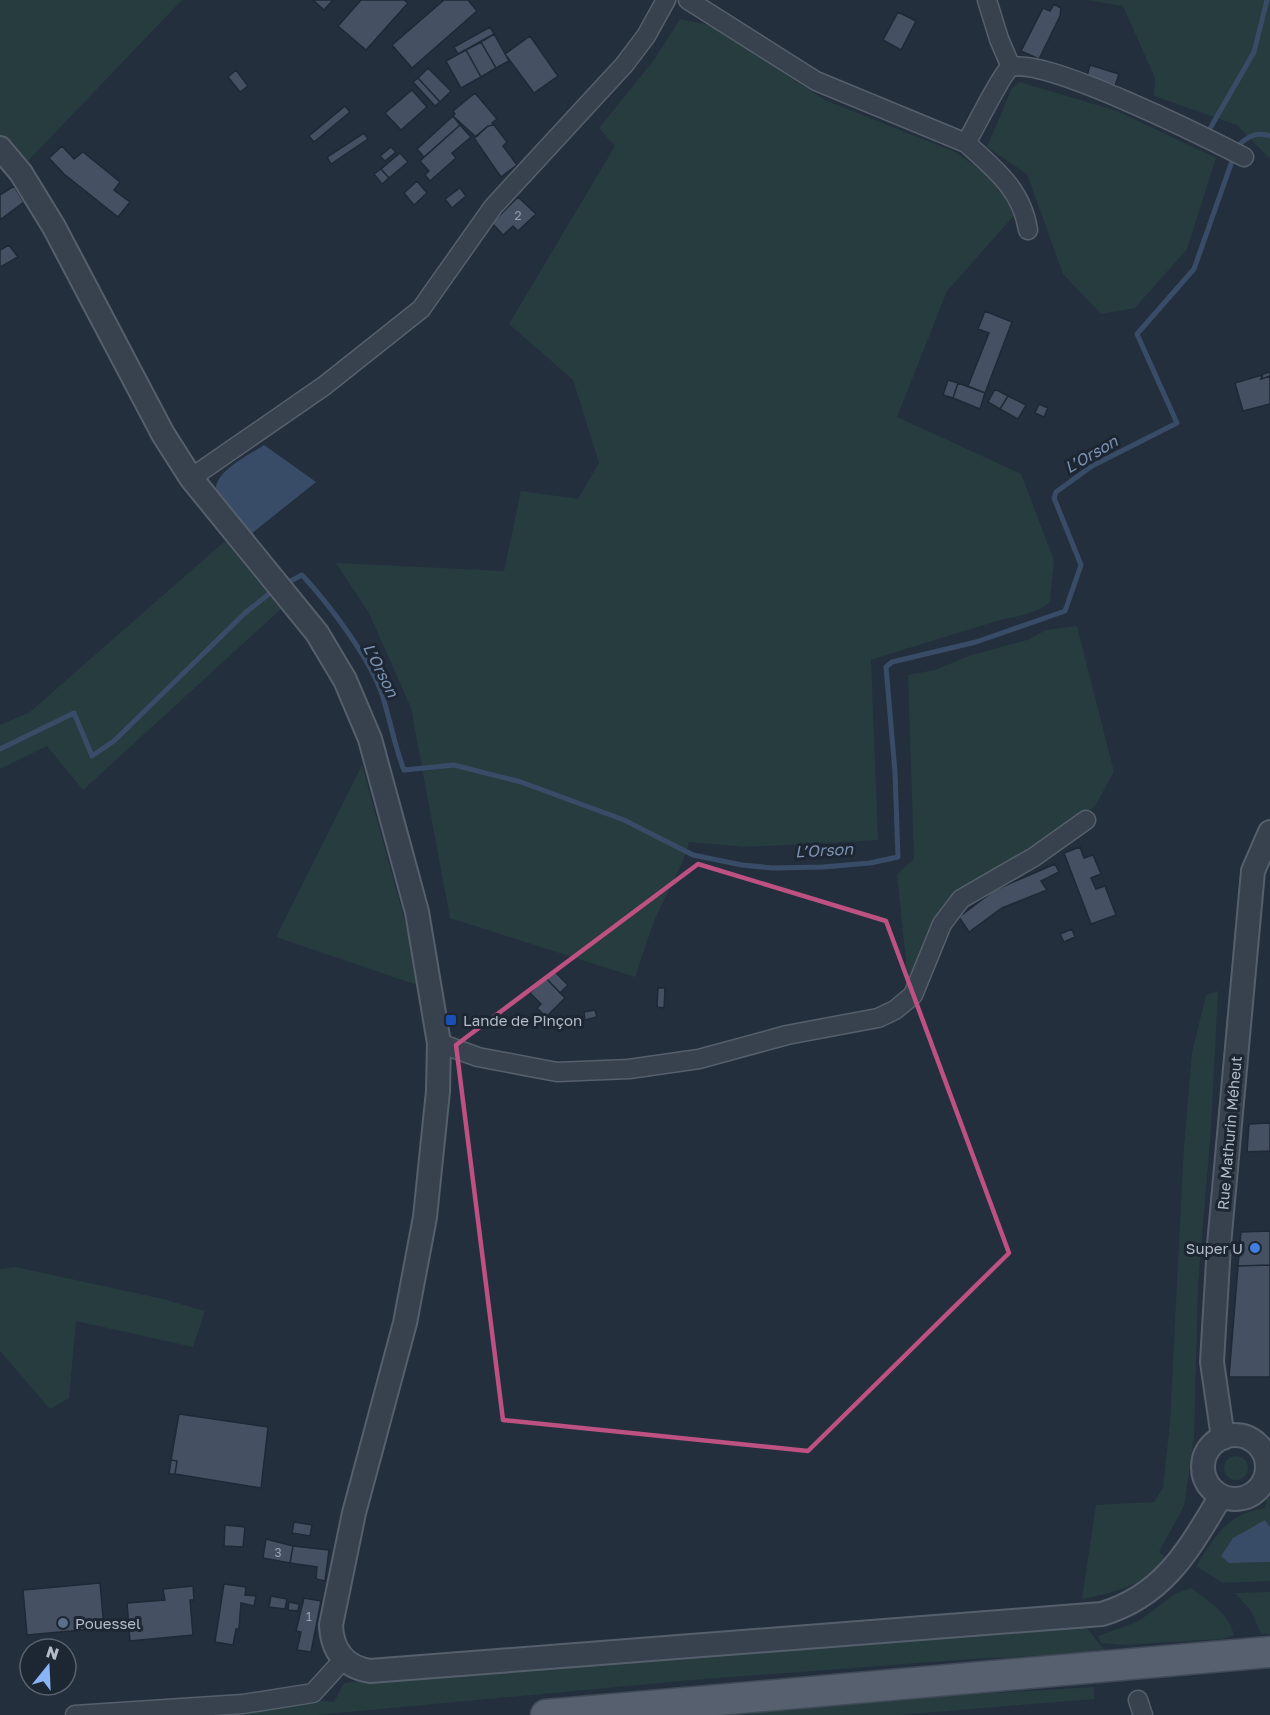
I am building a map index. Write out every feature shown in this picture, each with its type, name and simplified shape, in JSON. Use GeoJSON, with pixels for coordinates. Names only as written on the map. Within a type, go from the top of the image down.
{"type":"FeatureCollection","features":[{"type":"Feature","properties":{"kind":"main road"},"geometry":{"type":"LineString","coordinates":[[546,1715],[1270,1652]]}},
{"type":"Feature","properties":{"kind":"street"},"geometry":{"type":"LineString","coordinates":[[191,478],[324,386],[421,309],[493,207],[624,65],[646,36],[666,0]]}},
{"type":"Feature","properties":{"kind":"street"},"geometry":{"type":"LineString","coordinates":[[688,0],[816,81],[966,143],[998,172],[1018,195],[1025,212],[1028,230]]}},
{"type":"Feature","properties":{"kind":"street"},"geometry":{"type":"LineString","coordinates":[[987,0],[999,39],[1011,67]]}},
{"type":"Feature","properties":{"kind":"street"},"geometry":{"type":"LineString","coordinates":[[966,143],[982,117],[999,80],[1011,67],[1031,67],[1132,102],[1244,157]]}},
{"type":"Feature","properties":{"kind":"street"},"geometry":{"type":"LineString","coordinates":[[0,148],[21,172],[54,227],[163,434],[191,478],[317,633],[345,680],[370,739],[417,912],[439,1043],[438,1091],[425,1217],[405,1323],[354,1513],[331,1625],[331,1635],[343,1660],[352,1666],[370,1671],[1102,1614],[1123,1608],[1144,1596],[1163,1581],[1179,1562],[1221,1496]]}},
{"type":"Feature","properties":{"kind":"street"},"geometry":{"type":"LineString","coordinates":[[439,1043],[478,1057],[557,1072],[629,1069],[699,1059],[787,1035],[878,1018],[895,1010],[912,994],[942,924],[961,899],[1034,857],[1086,820]]}},
{"type":"Feature","properties":{"kind":"street","name":"Rue Mathurin Méheut"},"geometry":{"type":"LineString","coordinates":[[1223,1438],[1212,1362],[1219,1245],[1253,871],[1270,832]]}},
{"type":"Feature","properties":{"kind":"street"},"geometry":{"type":"LineString","coordinates":[[1234,1436],[1254,1441],[1266,1458],[1267,1469],[1260,1488],[1252,1495],[1231,1499],[1221,1496],[1213,1490],[1203,1472],[1208,1451],[1223,1438],[1234,1436]]}},
{"type":"Feature","properties":{"kind":"street"},"geometry":{"type":"LineString","coordinates":[[75,1715],[243,1704],[313,1693],[343,1660]]}},
{"type":"Feature","properties":{"kind":"street"},"geometry":{"type":"LineString","coordinates":[[645,1707],[725,1715]]}},
{"type":"Feature","properties":{"kind":"highlighted area"},"geometry":{"type":"Polygon","coordinates":[[[698,864],[886,921],[1009,1253],[808,1451],[503,1420],[456,1045],[698,864]]]}},
{"type":"Feature","properties":{"kind":"green space"},"geometry":{"type":"Polygon","coordinates":[[[0,0],[182,0],[26,163],[0,135],[0,0]]]}},
{"type":"Feature","properties":{"kind":"green space"},"geometry":{"type":"Polygon","coordinates":[[[1087,0],[1270,0],[1270,159],[1237,125],[1154,96],[1155,78],[1123,6],[1087,0]]]}},
{"type":"Feature","properties":{"kind":"green space"},"geometry":{"type":"Polygon","coordinates":[[[680,19],[709,25],[825,100],[955,152],[989,176],[1018,211],[947,291],[897,417],[1021,474],[1054,560],[1050,602],[1043,607],[871,660],[878,840],[747,847],[689,842],[683,861],[654,921],[635,977],[450,918],[411,708],[369,613],[336,563],[504,571],[521,491],[578,499],[599,463],[573,380],[509,324],[615,146],[599,128],[654,60],[680,19]]]}},
{"type":"Feature","properties":{"kind":"green space"},"geometry":{"type":"Polygon","coordinates":[[[1020,82],[1117,111],[1216,158],[1187,249],[1135,308],[1101,314],[1063,274],[1027,174],[987,147],[1012,88],[1020,82]]]}},
{"type":"Feature","properties":{"kind":"green space"},"geometry":{"type":"Polygon","coordinates":[[[225,541],[281,609],[83,790],[47,746],[0,769],[0,725],[30,712],[225,541]]]}},
{"type":"Feature","properties":{"kind":"green space"},"geometry":{"type":"Polygon","coordinates":[[[1077,626],[1114,772],[1095,806],[1054,839],[973,884],[909,990],[897,874],[914,859],[908,675],[935,670],[971,655],[1027,640],[1046,630],[1077,626]]]}},
{"type":"Feature","properties":{"kind":"green space"},"geometry":{"type":"Polygon","coordinates":[[[362,765],[423,987],[276,937],[362,765]]]}},
{"type":"Feature","properties":{"kind":"green space"},"geometry":{"type":"Polygon","coordinates":[[[1218,991],[1211,1127],[1198,1285],[1194,1439],[1184,1506],[1159,1552],[1165,1557],[1159,1566],[1140,1581],[1116,1591],[1082,1599],[1096,1505],[1154,1502],[1163,1488],[1170,1423],[1184,1145],[1192,1053],[1206,995],[1218,991]]]}},
{"type":"Feature","properties":{"kind":"green space"},"geometry":{"type":"Polygon","coordinates":[[[16,1267],[163,1299],[205,1311],[193,1347],[76,1321],[69,1398],[50,1409],[0,1351],[0,1269],[16,1267]]]}},
{"type":"Feature","properties":{"kind":"green space"},"geometry":{"type":"Polygon","coordinates":[[[1236,1456],[1245,1459],[1248,1468],[1245,1477],[1236,1480],[1227,1477],[1224,1468],[1227,1459],[1236,1456]]]}},
{"type":"Feature","properties":{"kind":"green space"},"geometry":{"type":"Polygon","coordinates":[[[1267,1498],[1270,1498],[1270,1527],[1265,1520],[1240,1563],[1270,1562],[1270,1581],[1223,1583],[1196,1566],[1224,1528],[1241,1515],[1265,1508],[1267,1498]]]}},
{"type":"Feature","properties":{"kind":"green space"},"geometry":{"type":"Polygon","coordinates":[[[1191,1588],[1223,1614],[1234,1635],[1222,1639],[1124,1645],[1101,1643],[1098,1636],[1139,1621],[1175,1594],[1191,1588]]]}},
{"type":"Feature","properties":{"kind":"green space"},"geometry":{"type":"Polygon","coordinates":[[[1270,1592],[1270,1634],[1261,1634],[1251,1611],[1235,1593],[1270,1592]]]}},
{"type":"Feature","properties":{"kind":"green space"},"geometry":{"type":"Polygon","coordinates":[[[1086,1627],[1106,1652],[973,1659],[692,1680],[316,1715],[138,1715],[308,1699],[334,1702],[344,1683],[371,1680],[1086,1627]]]}},
{"type":"Feature","properties":{"kind":"green space"},"geometry":{"type":"Polygon","coordinates":[[[1094,1687],[1094,1699],[898,1715],[750,1715],[758,1707],[1094,1687]]]}},
{"type":"Feature","properties":{"kind":"water"},"geometry":{"type":"Polygon","coordinates":[[[264,445],[316,482],[251,534],[216,493],[216,485],[225,471],[264,445]]]}},
{"type":"Feature","properties":{"kind":"water"},"geometry":{"type":"Polygon","coordinates":[[[1265,1520],[1270,1527],[1270,1562],[1229,1563],[1221,1556],[1233,1538],[1265,1520]]]}},
{"type":"Feature","properties":{"kind":"building"},"geometry":{"type":"Polygon","coordinates":[[[313,0],[333,0],[324,10],[313,0]]]}},
{"type":"Feature","properties":{"kind":"building"},"geometry":{"type":"Polygon","coordinates":[[[361,0],[404,0],[408,3],[366,50],[338,26],[361,0]]]}},
{"type":"Feature","properties":{"kind":"building"},"geometry":{"type":"Polygon","coordinates":[[[444,0],[468,0],[477,11],[412,68],[392,45],[444,0]]]}},
{"type":"Feature","properties":{"kind":"building"},"geometry":{"type":"Polygon","coordinates":[[[1054,4],[1061,8],[1060,16],[1039,59],[1021,51],[1043,8],[1050,11],[1054,4]]]}},
{"type":"Feature","properties":{"kind":"building"},"geometry":{"type":"Polygon","coordinates":[[[898,12],[916,21],[901,50],[883,40],[898,12]]]}},
{"type":"Feature","properties":{"kind":"building"},"geometry":{"type":"Polygon","coordinates":[[[490,27],[494,34],[458,54],[454,47],[490,27]]]}},
{"type":"Feature","properties":{"kind":"building"},"geometry":{"type":"Polygon","coordinates":[[[494,34],[509,61],[496,68],[481,42],[494,34]]]}},
{"type":"Feature","properties":{"kind":"building"},"geometry":{"type":"Polygon","coordinates":[[[530,36],[558,76],[534,93],[505,54],[530,36]]]}},
{"type":"Feature","properties":{"kind":"building"},"geometry":{"type":"Polygon","coordinates":[[[481,42],[496,68],[481,77],[466,50],[481,42]]]}},
{"type":"Feature","properties":{"kind":"building"},"geometry":{"type":"Polygon","coordinates":[[[466,50],[481,77],[461,88],[446,61],[466,50]]]}},
{"type":"Feature","properties":{"kind":"building"},"geometry":{"type":"Polygon","coordinates":[[[1090,65],[1119,74],[1115,86],[1087,76],[1090,65]]]}},
{"type":"Feature","properties":{"kind":"building"},"geometry":{"type":"Polygon","coordinates":[[[428,68],[451,91],[440,102],[418,78],[428,68]]]}},
{"type":"Feature","properties":{"kind":"building"},"geometry":{"type":"Polygon","coordinates":[[[236,70],[248,86],[240,92],[228,77],[236,70]]]}},
{"type":"Feature","properties":{"kind":"building"},"geometry":{"type":"Polygon","coordinates":[[[418,78],[440,102],[435,106],[413,82],[418,78]]]}},
{"type":"Feature","properties":{"kind":"building"},"geometry":{"type":"Polygon","coordinates":[[[412,90],[427,107],[401,130],[385,113],[412,90]]]}},
{"type":"Feature","properties":{"kind":"building"},"geometry":{"type":"Polygon","coordinates":[[[475,93],[497,119],[492,123],[494,125],[488,126],[476,137],[453,116],[455,114],[453,111],[475,93]]]}},
{"type":"Feature","properties":{"kind":"building"},"geometry":{"type":"Polygon","coordinates":[[[345,106],[350,112],[314,142],[309,136],[345,106]]]}},
{"type":"Feature","properties":{"kind":"building"},"geometry":{"type":"Polygon","coordinates":[[[453,116],[460,125],[424,157],[417,149],[453,116]]]}},
{"type":"Feature","properties":{"kind":"building"},"geometry":{"type":"Polygon","coordinates":[[[460,125],[471,137],[452,153],[456,158],[430,181],[425,175],[429,171],[420,161],[460,125]]]}},
{"type":"Feature","properties":{"kind":"building"},"geometry":{"type":"Polygon","coordinates":[[[494,125],[507,142],[503,146],[517,165],[501,177],[474,138],[488,126],[494,125]]]}},
{"type":"Feature","properties":{"kind":"building"},"geometry":{"type":"Polygon","coordinates":[[[364,133],[368,139],[331,164],[327,157],[364,133]]]}},
{"type":"Feature","properties":{"kind":"building"},"geometry":{"type":"Polygon","coordinates":[[[62,146],[74,159],[83,152],[120,182],[114,190],[130,202],[118,217],[64,174],[49,158],[62,146]]]}},
{"type":"Feature","properties":{"kind":"building"},"geometry":{"type":"Polygon","coordinates":[[[391,147],[396,152],[385,161],[380,156],[391,147]]]}},
{"type":"Feature","properties":{"kind":"building"},"geometry":{"type":"Polygon","coordinates":[[[400,153],[408,162],[389,178],[381,169],[400,153]]]}},
{"type":"Feature","properties":{"kind":"building"},"geometry":{"type":"Polygon","coordinates":[[[381,169],[389,178],[382,184],[374,174],[381,169]]]}},
{"type":"Feature","properties":{"kind":"building"},"geometry":{"type":"Polygon","coordinates":[[[417,181],[427,193],[414,205],[404,193],[417,181]]]}},
{"type":"Feature","properties":{"kind":"building"},"geometry":{"type":"Polygon","coordinates":[[[14,186],[24,202],[0,220],[0,195],[14,186]]]}},
{"type":"Feature","properties":{"kind":"building"},"geometry":{"type":"Polygon","coordinates":[[[460,188],[466,196],[452,208],[445,199],[460,188]]]}},
{"type":"Feature","properties":{"kind":"building"},"geometry":{"type":"Polygon","coordinates":[[[518,197],[536,214],[518,231],[513,226],[503,235],[492,223],[518,197]]]}},
{"type":"Feature","properties":{"kind":"building"},"geometry":{"type":"Polygon","coordinates":[[[9,245],[18,257],[0,267],[0,250],[9,245]]]}},
{"type":"Feature","properties":{"kind":"building"},"geometry":{"type":"Polygon","coordinates":[[[985,311],[1012,322],[985,393],[968,386],[989,333],[978,329],[985,311]]]}},
{"type":"Feature","properties":{"kind":"building"},"geometry":{"type":"Polygon","coordinates":[[[1270,372],[1270,376],[1261,379],[1263,374],[1270,372]]]}},
{"type":"Feature","properties":{"kind":"building"},"geometry":{"type":"Polygon","coordinates":[[[1262,375],[1261,379],[1270,376],[1270,404],[1243,411],[1235,383],[1262,375]]]}},
{"type":"Feature","properties":{"kind":"building"},"geometry":{"type":"Polygon","coordinates":[[[948,380],[958,383],[953,398],[943,395],[948,380]]]}},
{"type":"Feature","properties":{"kind":"building"},"geometry":{"type":"Polygon","coordinates":[[[958,383],[985,393],[980,409],[953,398],[958,383]]]}},
{"type":"Feature","properties":{"kind":"building"},"geometry":{"type":"Polygon","coordinates":[[[995,389],[1008,396],[1000,409],[988,402],[995,389]]]}},
{"type":"Feature","properties":{"kind":"building"},"geometry":{"type":"Polygon","coordinates":[[[1008,396],[1026,405],[1018,419],[1000,409],[1008,396]]]}},
{"type":"Feature","properties":{"kind":"building"},"geometry":{"type":"Polygon","coordinates":[[[1039,404],[1048,408],[1044,417],[1035,413],[1039,404]]]}},
{"type":"Feature","properties":{"kind":"building"},"geometry":{"type":"Polygon","coordinates":[[[1080,847],[1084,858],[1093,855],[1101,874],[1091,878],[1096,889],[1105,886],[1116,915],[1091,924],[1064,853],[1080,847]]]}},
{"type":"Feature","properties":{"kind":"building"},"geometry":{"type":"Polygon","coordinates":[[[1055,864],[1059,872],[1041,881],[1047,890],[1002,908],[969,932],[959,917],[995,890],[1055,864]]]}},
{"type":"Feature","properties":{"kind":"building"},"geometry":{"type":"Polygon","coordinates":[[[1072,929],[1075,937],[1064,942],[1060,934],[1072,929]]]}},
{"type":"Feature","properties":{"kind":"building"},"geometry":{"type":"Polygon","coordinates":[[[553,970],[568,985],[560,993],[545,977],[553,970]]]}},
{"type":"Feature","properties":{"kind":"building"},"geometry":{"type":"Polygon","coordinates":[[[545,977],[565,998],[546,1017],[537,1008],[541,1004],[530,993],[545,977]]]}},
{"type":"Feature","properties":{"kind":"building"},"geometry":{"type":"Polygon","coordinates":[[[658,988],[665,988],[664,1008],[657,1007],[658,988]]]}},
{"type":"Feature","properties":{"kind":"building"},"geometry":{"type":"Polygon","coordinates":[[[595,1010],[597,1017],[585,1020],[584,1012],[595,1010]]]}},
{"type":"Feature","properties":{"kind":"building"},"geometry":{"type":"Polygon","coordinates":[[[1270,1123],[1270,1151],[1247,1152],[1249,1124],[1270,1123]]]}},
{"type":"Feature","properties":{"kind":"building","name":"Super U"},"geometry":{"type":"Polygon","coordinates":[[[1270,1231],[1270,1265],[1238,1266],[1241,1232],[1270,1231]]]}},
{"type":"Feature","properties":{"kind":"building"},"geometry":{"type":"Polygon","coordinates":[[[1270,1265],[1270,1377],[1229,1377],[1238,1266],[1270,1265]]]}},
{"type":"Feature","properties":{"kind":"building"},"geometry":{"type":"Polygon","coordinates":[[[179,1414],[268,1427],[261,1488],[175,1474],[177,1461],[171,1460],[179,1414]]]}},
{"type":"Feature","properties":{"kind":"building"},"geometry":{"type":"Polygon","coordinates":[[[171,1460],[177,1461],[175,1474],[169,1474],[171,1460]]]}},
{"type":"Feature","properties":{"kind":"building"},"geometry":{"type":"Polygon","coordinates":[[[294,1522],[312,1525],[310,1536],[292,1533],[294,1522]]]}},
{"type":"Feature","properties":{"kind":"building"},"geometry":{"type":"Polygon","coordinates":[[[225,1525],[245,1527],[243,1547],[224,1546],[225,1525]]]}},
{"type":"Feature","properties":{"kind":"building"},"geometry":{"type":"Polygon","coordinates":[[[266,1539],[293,1546],[290,1563],[263,1558],[266,1539]]]}},
{"type":"Feature","properties":{"kind":"building"},"geometry":{"type":"Polygon","coordinates":[[[293,1546],[329,1550],[325,1581],[316,1579],[317,1567],[290,1563],[293,1546]]]}},
{"type":"Feature","properties":{"kind":"building"},"geometry":{"type":"Polygon","coordinates":[[[100,1583],[104,1628],[27,1635],[23,1590],[100,1583]]]}},
{"type":"Feature","properties":{"kind":"building"},"geometry":{"type":"Polygon","coordinates":[[[224,1584],[246,1587],[245,1595],[256,1596],[254,1606],[241,1603],[239,1629],[236,1629],[233,1645],[215,1642],[224,1584]]]}},
{"type":"Feature","properties":{"kind":"building"},"geometry":{"type":"Polygon","coordinates":[[[193,1586],[194,1600],[190,1600],[193,1635],[130,1641],[127,1603],[165,1600],[163,1589],[193,1586]]]}},
{"type":"Feature","properties":{"kind":"building"},"geometry":{"type":"Polygon","coordinates":[[[271,1596],[287,1599],[285,1609],[269,1607],[271,1596]]]}},
{"type":"Feature","properties":{"kind":"building"},"geometry":{"type":"Polygon","coordinates":[[[304,1598],[321,1601],[311,1652],[297,1650],[301,1632],[296,1631],[304,1598]]]}},
{"type":"Feature","properties":{"kind":"building"},"geometry":{"type":"Polygon","coordinates":[[[289,1602],[299,1604],[298,1611],[288,1610],[289,1602]]]}},
{"type":"Feature","properties":{"kind":"waterway"},"geometry":{"type":"LineString","coordinates":[[1208,132],[1254,52],[1267,0]]}},
{"type":"Feature","properties":{"kind":"waterway","name":"L’Orson"},"geometry":{"type":"LineString","coordinates":[[285,584],[302,575],[336,616],[358,648],[382,694],[404,770],[454,765],[521,782],[624,820],[693,855],[742,865],[773,868],[823,867],[870,863],[898,857],[895,772],[886,667],[892,662],[976,642],[1065,611],[1081,565],[1054,498],[1056,492],[1092,466],[1177,423],[1137,334],[1194,269],[1237,147],[1252,136],[1260,134],[1270,136]]}},
{"type":"Feature","properties":{"kind":"waterway","name":"L’Orson"},"geometry":{"type":"LineString","coordinates":[[0,749],[74,713],[92,756],[114,741],[245,613],[274,590]]}},
{"type":"Feature","properties":{"kind":"place","name":"Lande de Pinçon"},"geometry":{"type":"Point","coordinates":[451,1020]}},
{"type":"Feature","properties":{"kind":"place","name":"Super U"},"geometry":{"type":"Point","coordinates":[1255,1248]}},
{"type":"Feature","properties":{"kind":"place","name":"Pouessel"},"geometry":{"type":"Point","coordinates":[63,1623]}}]}
